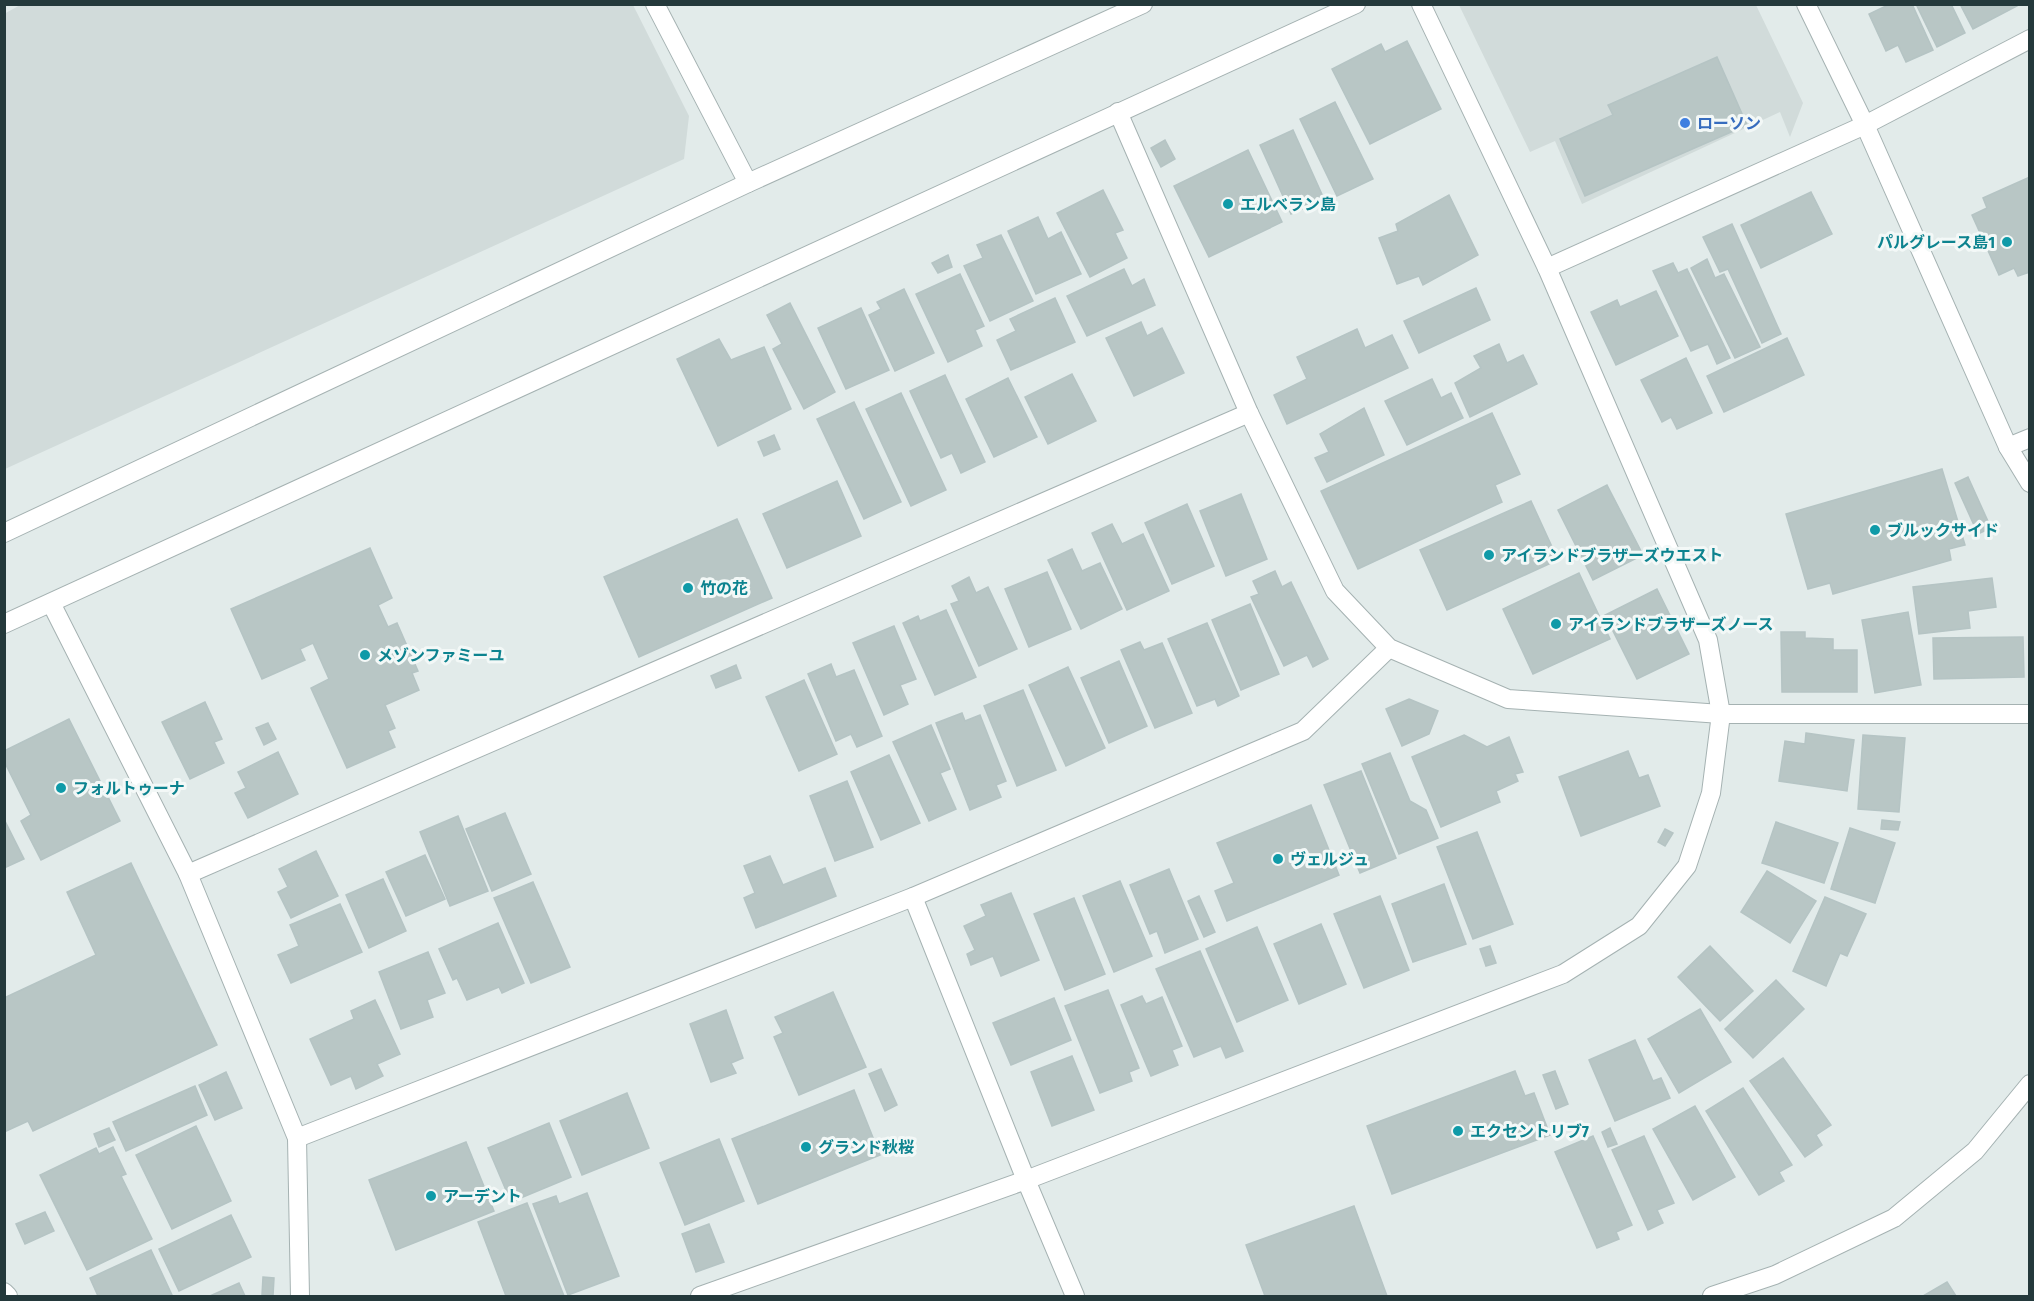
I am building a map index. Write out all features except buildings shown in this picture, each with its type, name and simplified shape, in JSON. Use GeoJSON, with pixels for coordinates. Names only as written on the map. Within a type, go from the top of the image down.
{"type":"FeatureCollection","features":[{"type":"Feature","properties":{"kind":"street"},"geometry":{"type":"LineString","coordinates":[[655,4],[748,183]]}},
{"type":"Feature","properties":{"kind":"street"},"geometry":{"type":"LineString","coordinates":[[4,533],[748,183],[1143,4]]}},
{"type":"Feature","properties":{"kind":"street"},"geometry":{"type":"LineString","coordinates":[[4,624],[1356,4]]}},
{"type":"Feature","properties":{"kind":"street"},"geometry":{"type":"LineString","coordinates":[[700,1296],[1026,1180],[1563,974],[1639,926],[1687,866],[1711,794],[1721,714],[1708,640],[1547,268],[1421,4]]}},
{"type":"Feature","properties":{"kind":"street"},"geometry":{"type":"LineString","coordinates":[[1806,4],[1865,125],[2008,447],[2030,483]]}},
{"type":"Feature","properties":{"kind":"street"},"geometry":{"type":"LineString","coordinates":[[1547,268],[1865,125],[2030,39]]}},
{"type":"Feature","properties":{"kind":"street"},"geometry":{"type":"LineString","coordinates":[[1118,112],[1249,413],[1335,591],[1389,648],[1508,699],[1721,714],[2030,714]]}},
{"type":"Feature","properties":{"kind":"street"},"geometry":{"type":"LineString","coordinates":[[188,874],[1249,413]]}},
{"type":"Feature","properties":{"kind":"street"},"geometry":{"type":"LineString","coordinates":[[2008,447],[2030,438]]}},
{"type":"Feature","properties":{"kind":"street"},"geometry":{"type":"LineString","coordinates":[[51,603],[188,874],[297,1138],[300,1296]]}},
{"type":"Feature","properties":{"kind":"street"},"geometry":{"type":"LineString","coordinates":[[297,1138],[913,897],[1303,731],[1389,648]]}},
{"type":"Feature","properties":{"kind":"street"},"geometry":{"type":"LineString","coordinates":[[913,897],[1026,1180],[1076,1296]]}},
{"type":"Feature","properties":{"kind":"street"},"geometry":{"type":"LineString","coordinates":[[1712,1296],[1775,1275],[1894,1218],[1975,1150],[2030,1084]]}},
{"type":"Feature","properties":{"kind":"street"},"geometry":{"type":"LineString","coordinates":[[4,1292],[8,1296]]}},
{"type":"Feature","properties":{"kind":"shaded area"},"geometry":{"type":"Polygon","coordinates":[[[22,4],[633,5],[689,116],[684,159],[5,469],[4,14],[22,4]]]}},
{"type":"Feature","properties":{"kind":"shaded area"},"geometry":{"type":"Polygon","coordinates":[[[1459,5],[1756,5],[1803,103],[1790,137],[1780,112],[1582,204],[1555,141],[1530,152],[1459,5]]]}},
{"type":"Feature","properties":{"kind":"place","name":"ローソン"},"geometry":{"type":"Point","coordinates":[1685,123]}},
{"type":"Feature","properties":{"kind":"place","name":"エルベラン島"},"geometry":{"type":"Point","coordinates":[1228,204]}},
{"type":"Feature","properties":{"kind":"place","name":"パルグレース島1"},"geometry":{"type":"Point","coordinates":[2007,242]}},
{"type":"Feature","properties":{"kind":"place","name":"ブルックサイド"},"geometry":{"type":"Point","coordinates":[1875,530]}},
{"type":"Feature","properties":{"kind":"place","name":"アイランドブラザーズウエスト"},"geometry":{"type":"Point","coordinates":[1489,555]}},
{"type":"Feature","properties":{"kind":"place","name":"竹の花"},"geometry":{"type":"Point","coordinates":[688,588]}},
{"type":"Feature","properties":{"kind":"place","name":"アイランドブラザーズノース"},"geometry":{"type":"Point","coordinates":[1556,624]}},
{"type":"Feature","properties":{"kind":"place","name":"メゾンファミーユ"},"geometry":{"type":"Point","coordinates":[365,655]}},
{"type":"Feature","properties":{"kind":"place","name":"フォルトゥーナ"},"geometry":{"type":"Point","coordinates":[61,788]}},
{"type":"Feature","properties":{"kind":"place","name":"ヴェルジュ"},"geometry":{"type":"Point","coordinates":[1278,859]}},
{"type":"Feature","properties":{"kind":"place","name":"エクセントリブ7"},"geometry":{"type":"Point","coordinates":[1458,1131]}},
{"type":"Feature","properties":{"kind":"place","name":"グランド秋桜"},"geometry":{"type":"Point","coordinates":[806,1147]}},
{"type":"Feature","properties":{"kind":"place","name":"アーデント"},"geometry":{"type":"Point","coordinates":[431,1196]}}]}
